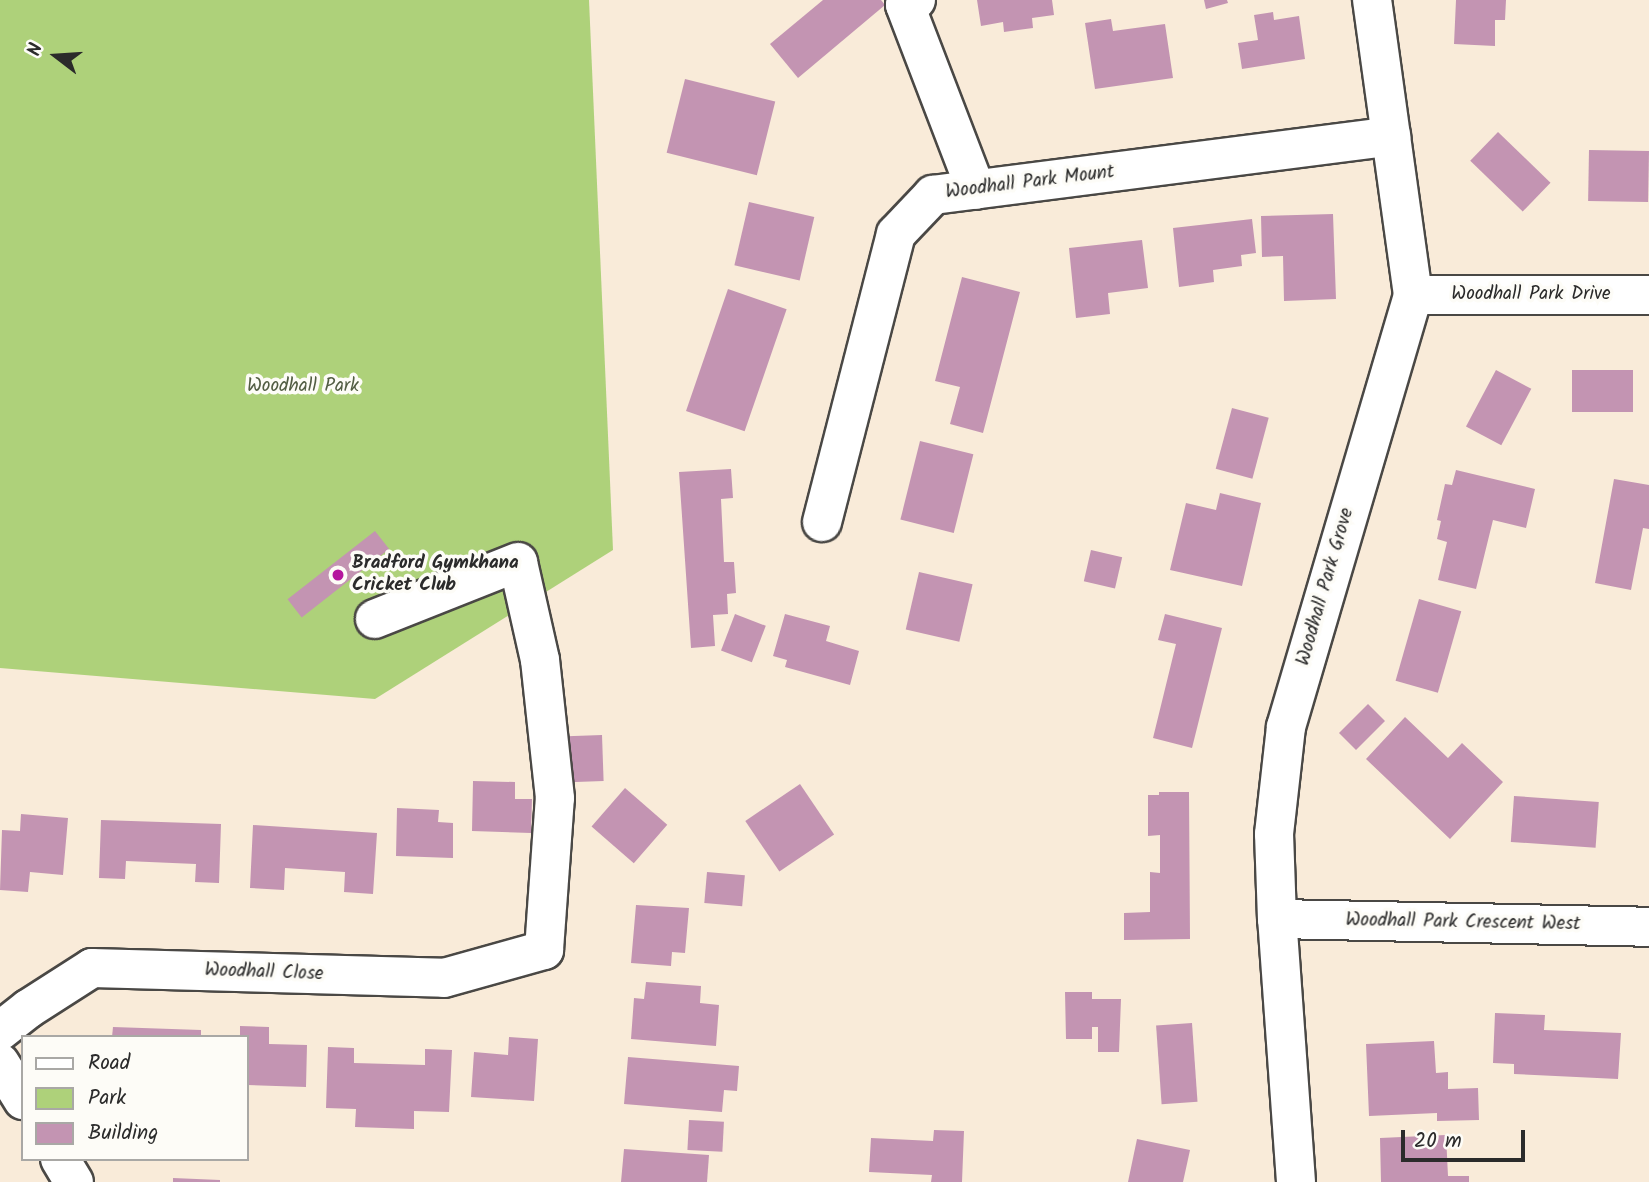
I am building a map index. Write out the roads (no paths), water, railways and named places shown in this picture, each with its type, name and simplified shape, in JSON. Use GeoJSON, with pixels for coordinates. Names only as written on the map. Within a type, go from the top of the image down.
{"type":"FeatureCollection","features":[{"type":"Feature","properties":{"kind":"street"},"geometry":{"type":"LineString","coordinates":[[916,0],[905,5],[976,190]]}},
{"type":"Feature","properties":{"kind":"street","name":"Woodhall Park Grove"},"geometry":{"type":"LineString","coordinates":[[1296,1182],[1277,919],[1274,834],[1286,727],[1413,295],[1372,0]]}},
{"type":"Feature","properties":{"kind":"street","name":"Woodhall Park Mount"},"geometry":{"type":"LineString","coordinates":[[822,522],[896,234],[933,195],[1391,136]]}},
{"type":"Feature","properties":{"kind":"street","name":"Woodhall Park Drive"},"geometry":{"type":"LineString","coordinates":[[1413,295],[1649,295]]}},
{"type":"Feature","properties":{"kind":"street","name":"Woodhall Close"},"geometry":{"type":"LineString","coordinates":[[0,1031],[28,1009],[92,968],[444,978],[544,950],[555,798],[541,660],[518,562],[375,619]]}},
{"type":"Feature","properties":{"kind":"street","name":"Woodhall Park Crescent West"},"geometry":{"type":"LineString","coordinates":[[1277,919],[1649,927]]}},
{"type":"Feature","properties":{"kind":"street"},"geometry":{"type":"LineString","coordinates":[[0,1063],[21,1097]]}},
{"type":"Feature","properties":{"kind":"street"},"geometry":{"type":"LineString","coordinates":[[61,1161],[74,1182]]}},
{"type":"Feature","properties":{"kind":"place","name":"Bradford Gymkhana Cricket Club"},"geometry":{"type":"Point","coordinates":[338,575]}},
{"type":"Feature","properties":{"kind":"park label","name":"Woodhall Park"},"geometry":{"type":"Point","coordinates":[303,387]}}]}
